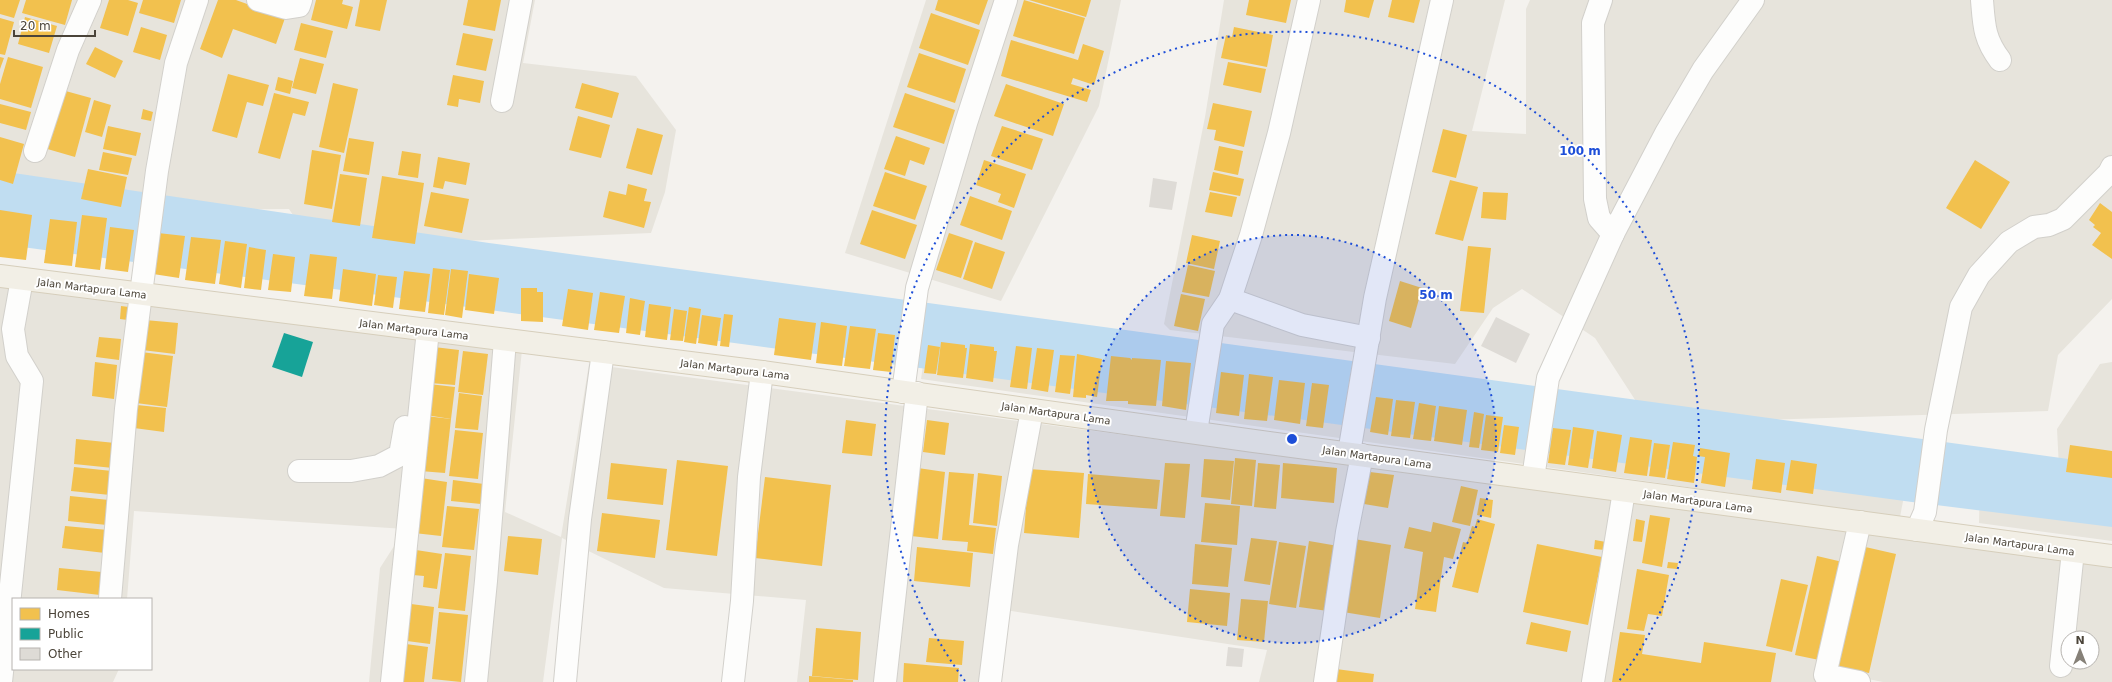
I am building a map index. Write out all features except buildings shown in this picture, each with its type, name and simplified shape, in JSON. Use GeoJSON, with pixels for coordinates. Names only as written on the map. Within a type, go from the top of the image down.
{"type":"FeatureCollection","features":[{"type":"Feature","properties":{"kind":"main road","name":"Jalan Martapura Lama"},"geometry":{"type":"LineString","coordinates":[[0,276],[22,279],[142,286],[423,330],[762,372],[908,388],[1032,410],[1197,424],[1354,448],[1534,470],[1624,490],[1860,522],[1921,521],[2073,551],[2112,556]]}},
{"type":"Feature","properties":{"kind":"street"},"geometry":{"type":"LineString","coordinates":[[35,151],[68,50],[90,0]]}},
{"type":"Feature","properties":{"kind":"street"},"geometry":{"type":"LineString","coordinates":[[110,598],[126,409],[156,170],[176,63],[197,0]]}},
{"type":"Feature","properties":{"kind":"street"},"geometry":{"type":"LineString","coordinates":[[258,0],[286,8],[299,6],[301,0]]}},
{"type":"Feature","properties":{"kind":"street"},"geometry":{"type":"LineString","coordinates":[[502,101],[521,0]]}},
{"type":"Feature","properties":{"kind":"street"},"geometry":{"type":"LineString","coordinates":[[885,682],[917,288],[964,131],[1006,0]]}},
{"type":"Feature","properties":{"kind":"street"},"geometry":{"type":"LineString","coordinates":[[1197,424],[1213,324],[1230,299],[1251,235],[1277,140],[1309,0]]}},
{"type":"Feature","properties":{"kind":"street"},"geometry":{"type":"LineString","coordinates":[[1325,682],[1347,532],[1354,448],[1375,298],[1442,0]]}},
{"type":"Feature","properties":{"kind":"street"},"geometry":{"type":"LineString","coordinates":[[1601,0],[1593,23],[1596,199],[1599,218],[1613,234]]}},
{"type":"Feature","properties":{"kind":"street"},"geometry":{"type":"LineString","coordinates":[[1534,470],[1548,378],[1613,234],[1666,133],[1696,82],[1754,0]]}},
{"type":"Feature","properties":{"kind":"street"},"geometry":{"type":"LineString","coordinates":[[1982,0],[1985,32],[1990,47],[2000,60]]}},
{"type":"Feature","properties":{"kind":"street"},"geometry":{"type":"LineString","coordinates":[[1921,521],[1936,430],[1961,307],[1979,275],[2009,242],[2034,227],[2049,225],[2063,219],[2109,173],[2112,167]]}},
{"type":"Feature","properties":{"kind":"street"},"geometry":{"type":"LineString","coordinates":[[1,682],[32,381],[17,356],[13,329],[22,279]]}},
{"type":"Feature","properties":{"kind":"street"},"geometry":{"type":"LineString","coordinates":[[1230,299],[1302,325],[1368,344]]}},
{"type":"Feature","properties":{"kind":"street"},"geometry":{"type":"LineString","coordinates":[[299,471],[351,471],[379,466],[400,454],[423,330]]}},
{"type":"Feature","properties":{"kind":"street"},"geometry":{"type":"LineString","coordinates":[[392,682],[423,330]]}},
{"type":"Feature","properties":{"kind":"street"},"geometry":{"type":"LineString","coordinates":[[476,682],[486,581],[505,340]]}},
{"type":"Feature","properties":{"kind":"street"},"geometry":{"type":"LineString","coordinates":[[564,682],[580,519],[603,352]]}},
{"type":"Feature","properties":{"kind":"street"},"geometry":{"type":"LineString","coordinates":[[733,682],[742,601],[749,477],[762,372]]}},
{"type":"Feature","properties":{"kind":"street"},"geometry":{"type":"LineString","coordinates":[[990,682],[1007,545],[1032,410]]}},
{"type":"Feature","properties":{"kind":"street"},"geometry":{"type":"LineString","coordinates":[[1592,682],[1624,490]]}},
{"type":"Feature","properties":{"kind":"street"},"geometry":{"type":"LineString","coordinates":[[1859,682],[1825,675],[1860,522]]}},
{"type":"Feature","properties":{"kind":"street"},"geometry":{"type":"LineString","coordinates":[[2065,630],[2073,551]]}},
{"type":"Feature","properties":{"kind":"shaded area"},"geometry":{"type":"Polygon","coordinates":[[[0,0],[535,0],[523,63],[636,76],[676,130],[665,192],[651,233],[464,241],[295,218],[289,209],[127,210],[0,185],[0,0]]]}},
{"type":"Feature","properties":{"kind":"shaded area"},"geometry":{"type":"Polygon","coordinates":[[[926,0],[1121,0],[1099,106],[1001,301],[845,253],[926,0]]]}},
{"type":"Feature","properties":{"kind":"shaded area"},"geometry":{"type":"Polygon","coordinates":[[[1224,0],[1505,0],[1472,131],[1526,134],[1526,9],[1530,0],[2112,0],[2112,299],[2058,355],[2048,411],[1666,423],[1641,409],[1595,338],[1522,289],[1493,308],[1455,364],[1170,330],[1164,324],[1205,117],[1224,0]]]}},
{"type":"Feature","properties":{"kind":"shaded area"},"geometry":{"type":"Polygon","coordinates":[[[0,285],[522,350],[505,512],[561,537],[589,364],[2112,566],[2112,682],[1883,682],[1818,669],[1815,682],[1259,682],[1267,650],[1005,610],[995,682],[797,682],[806,600],[664,588],[562,538],[543,682],[369,682],[380,568],[405,529],[134,511],[127,598],[12,598],[12,670],[119,670],[113,682],[0,682],[0,285]]]}},
{"type":"Feature","properties":{"kind":"shaded area"},"geometry":{"type":"Polygon","coordinates":[[[927,339],[1908,475],[1900,517],[921,379],[927,339]]]}},
{"type":"Feature","properties":{"kind":"shaded area"},"geometry":{"type":"Polygon","coordinates":[[[2112,362],[2112,488],[2059,468],[2057,429],[2100,364],[2112,362]]]}},
{"type":"Feature","properties":{"kind":"shaded area"},"geometry":{"type":"Polygon","coordinates":[[[1980,483],[2112,500],[2112,541],[1979,523],[1980,483]]]}},
{"type":"Feature","properties":{"kind":"water"},"geometry":{"type":"Polygon","coordinates":[[[0,171],[489,243],[2112,465],[2112,527],[1912,502],[0,244],[0,171]]]}}]}
